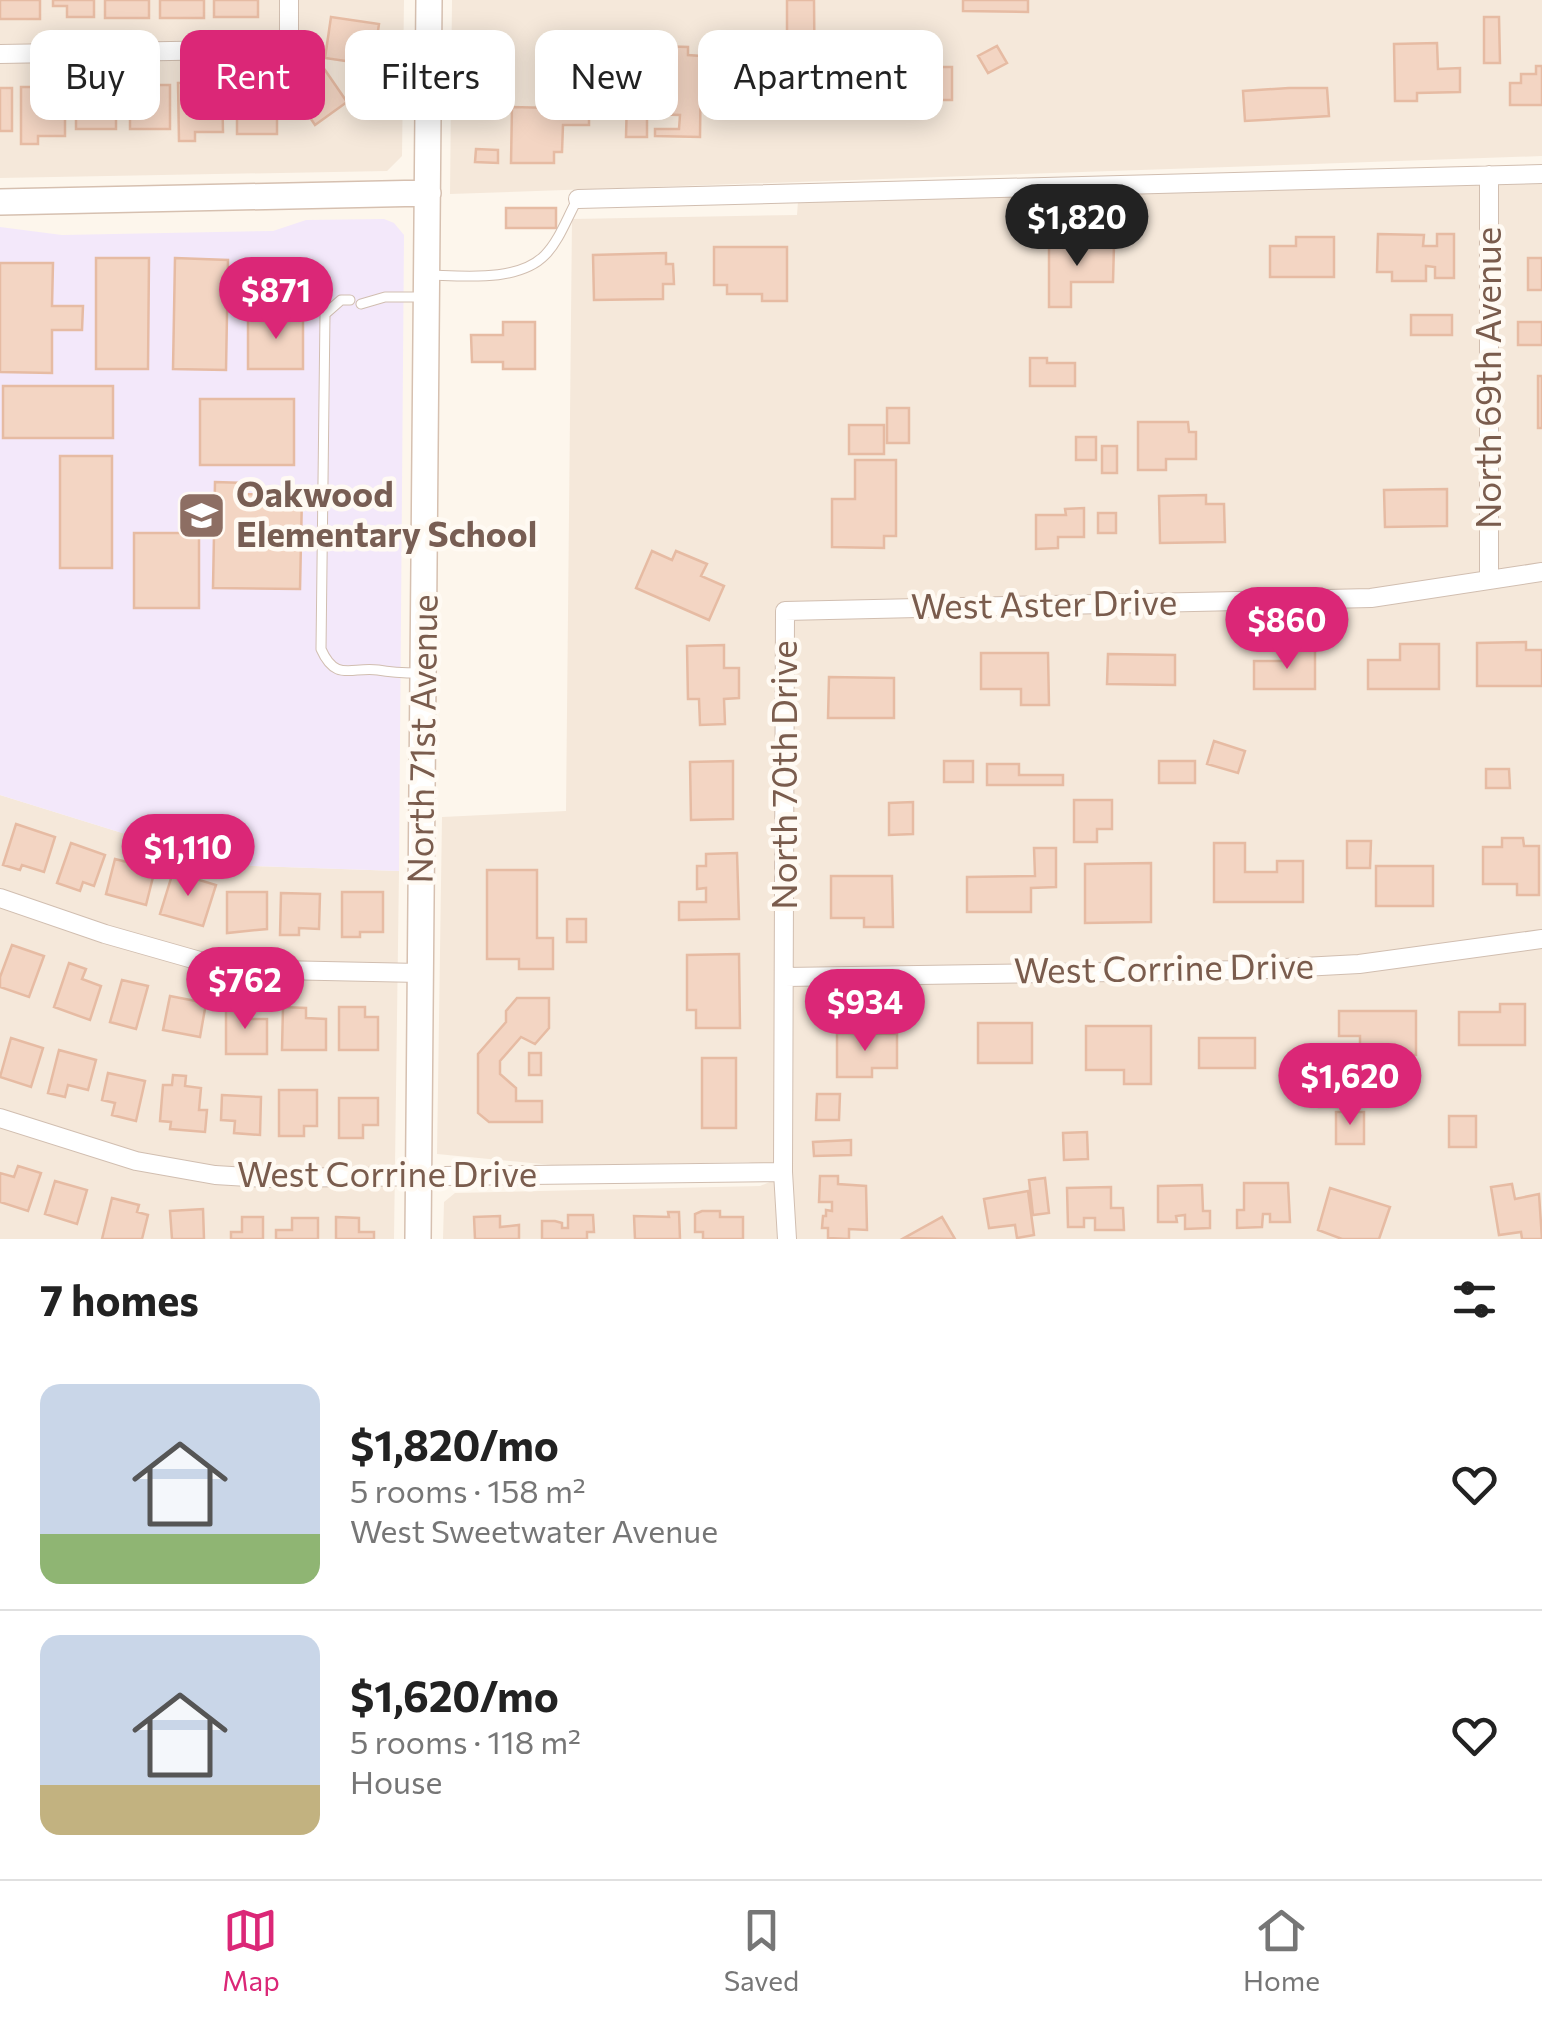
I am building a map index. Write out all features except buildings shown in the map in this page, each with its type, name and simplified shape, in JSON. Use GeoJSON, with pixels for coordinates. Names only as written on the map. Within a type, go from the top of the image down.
{"type":"FeatureCollection","features":[{"type":"Feature","properties":{"kind":"street"},"geometry":{"type":"LineString","coordinates":[[0,54],[289,49],[289,0]]}},
{"type":"Feature","properties":{"kind":"street","name":"North 71st Avenue"},"geometry":{"type":"LineString","coordinates":[[418,1239],[430,0]]}},
{"type":"Feature","properties":{"kind":"street"},"geometry":{"type":"LineString","coordinates":[[578,199],[1542,174]]}},
{"type":"Feature","properties":{"kind":"street","name":"North 69th Avenue"},"geometry":{"type":"LineString","coordinates":[[1489,175],[1489,580]]}},
{"type":"Feature","properties":{"kind":"street"},"geometry":{"type":"LineString","coordinates":[[0,202],[428,193]]}},
{"type":"Feature","properties":{"kind":"street","name":"West Aster Drive"},"geometry":{"type":"LineString","coordinates":[[785,612],[1370,598],[1542,572]]}},
{"type":"Feature","properties":{"kind":"street","name":"North 70th Drive"},"geometry":{"type":"LineString","coordinates":[[785,612],[783,1172],[787,1239]]}},
{"type":"Feature","properties":{"kind":"street"},"geometry":{"type":"LineString","coordinates":[[0,898],[105,934],[228,969],[420,973]]}},
{"type":"Feature","properties":{"kind":"street","name":"West Corrine Drive"},"geometry":{"type":"LineString","coordinates":[[785,978],[1249,970],[1359,964],[1542,939]]}},
{"type":"Feature","properties":{"kind":"street","name":"West Corrine Drive"},"geometry":{"type":"LineString","coordinates":[[0,1118],[94,1150],[169,1169],[266,1178],[783,1172]]}},
{"type":"Feature","properties":{"kind":"lane"},"geometry":{"type":"LineString","coordinates":[[423,673],[374,669],[350,673],[336,669],[321,649],[325,314],[340,300],[385,298],[533,266],[548,252],[578,199]]}},
{"type":"Feature","properties":{"kind":"shaded area"},"geometry":{"type":"Polygon","coordinates":[[[0,0],[404,0],[404,30],[345,30],[345,120],[402,120],[402,156],[387,171],[0,178],[0,0]]]}},
{"type":"Feature","properties":{"kind":"shaded area"},"geometry":{"type":"Polygon","coordinates":[[[452,0],[1542,0],[1542,156],[450,194],[451,120],[515,120],[515,30],[452,30],[452,0]]]}},
{"type":"Feature","properties":{"kind":"shaded area"},"geometry":{"type":"Polygon","coordinates":[[[1542,183],[1542,1239],[443,1239],[444,1202],[455,1193],[760,1186],[791,1173],[748,1162],[562,1166],[437,1154],[442,817],[566,811],[572,219],[797,215],[798,201],[1542,183]]]}},
{"type":"Feature","properties":{"kind":"shaded area","name":"Oakwood Elementary School"},"geometry":{"type":"Polygon","coordinates":[[[384,219],[394,223],[404,235],[399,871],[225,865],[0,795],[0,227],[62,235],[273,231],[306,220],[384,219]]]}},
{"type":"Feature","properties":{"kind":"shaded area"},"geometry":{"type":"Polygon","coordinates":[[[0,795],[225,865],[399,871],[394,1239],[0,1239],[0,795]]]}},
{"type":"Feature","properties":{"kind":"place","name":"Oakwood Elementary School"},"geometry":{"type":"Point","coordinates":[201,515]}}]}
